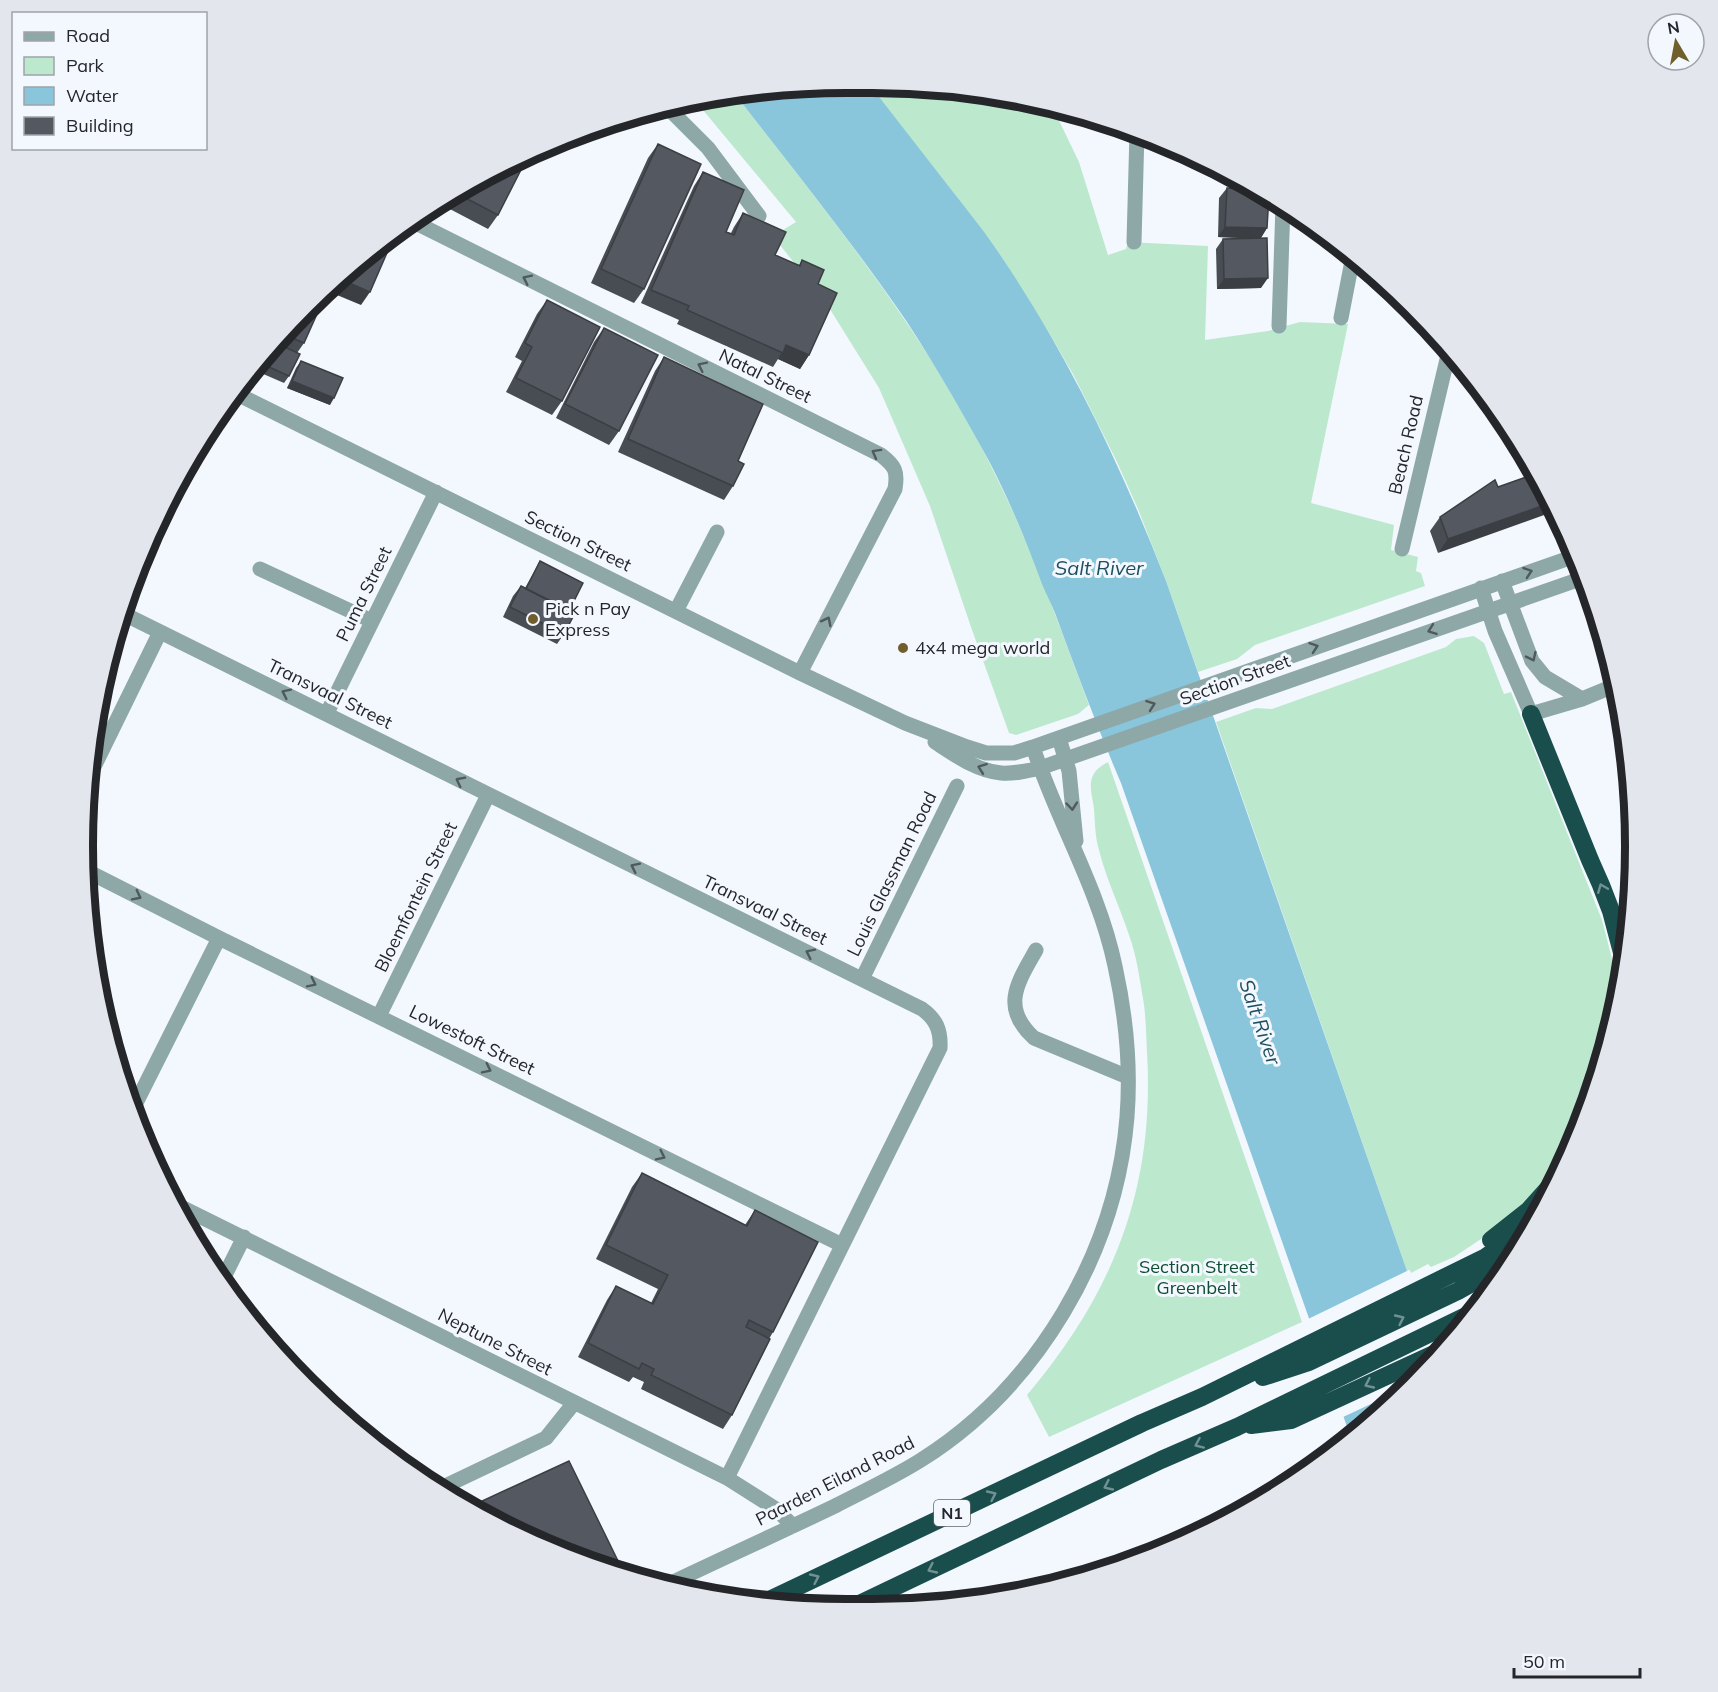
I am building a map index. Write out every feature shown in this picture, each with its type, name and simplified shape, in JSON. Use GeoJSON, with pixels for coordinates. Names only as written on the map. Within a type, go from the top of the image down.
{"type":"FeatureCollection","features":[{"type":"Feature","properties":{"kind":"highway"},"geometry":{"type":"LineString","coordinates":[[1532,714],[1611,911],[1619,942]]}},
{"type":"Feature","properties":{"kind":"highway"},"geometry":{"type":"LineString","coordinates":[[1437,1282],[1460,1260],[1495,1237],[1533,1206]]}},
{"type":"Feature","properties":{"kind":"highway","name":"N1"},"geometry":{"type":"LineString","coordinates":[[780,1596],[1142,1423],[1307,1354],[1421,1299],[1437,1282],[1486,1257],[1515,1237]]}},
{"type":"Feature","properties":{"kind":"highway"},"geometry":{"type":"LineString","coordinates":[[1421,1299],[1458,1291],[1493,1271]]}},
{"type":"Feature","properties":{"kind":"highway","name":"N1"},"geometry":{"type":"LineString","coordinates":[[870,1599],[1237,1427],[1455,1321]]}},
{"type":"Feature","properties":{"kind":"highway"},"geometry":{"type":"LineString","coordinates":[[1237,1427],[1290,1420],[1422,1359]]}},
{"type":"Feature","properties":{"kind":"street"},"geometry":{"type":"LineString","coordinates":[[673,113],[708,148],[759,216]]}},
{"type":"Feature","properties":{"kind":"street"},"geometry":{"type":"LineString","coordinates":[[1134,243],[1137,141]]}},
{"type":"Feature","properties":{"kind":"street"},"geometry":{"type":"LineString","coordinates":[[1279,326],[1283,215]]}},
{"type":"Feature","properties":{"kind":"street","name":"Natal Street"},"geometry":{"type":"LineString","coordinates":[[421,225],[870,450],[891,463],[897,475],[895,489],[800,674]]}},
{"type":"Feature","properties":{"kind":"street"},"geometry":{"type":"LineString","coordinates":[[1341,318],[1351,266]]}},
{"type":"Feature","properties":{"kind":"street","name":"Beach Road"},"geometry":{"type":"LineString","coordinates":[[1402,549],[1447,361]]}},
{"type":"Feature","properties":{"kind":"street","name":"Section Street"},"geometry":{"type":"LineString","coordinates":[[243,397],[800,674],[904,723],[986,753],[1014,753],[1059,738],[1568,558]]}},
{"type":"Feature","properties":{"kind":"street","name":"Puma Street"},"geometry":{"type":"LineString","coordinates":[[327,713],[436,492]]}},
{"type":"Feature","properties":{"kind":"street"},"geometry":{"type":"LineString","coordinates":[[676,611],[717,532]]}},
{"type":"Feature","properties":{"kind":"street"},"geometry":{"type":"LineString","coordinates":[[260,569],[372,621]]}},
{"type":"Feature","properties":{"kind":"street","name":"Section Street"},"geometry":{"type":"LineString","coordinates":[[904,723],[965,761],[984,769],[1000,773],[1040,768],[1576,580]]}},
{"type":"Feature","properties":{"kind":"street"},"geometry":{"type":"LineString","coordinates":[[1502,581],[1532,661],[1545,677],[1582,699]]}},
{"type":"Feature","properties":{"kind":"street"},"geometry":{"type":"LineString","coordinates":[[1481,588],[1487,610],[1532,714],[1582,699],[1608,688]]}},
{"type":"Feature","properties":{"kind":"street","name":"Transvaal Street"},"geometry":{"type":"LineString","coordinates":[[129,617],[922,1009],[935,1021],[939,1031],[940,1047],[727,1478]]}},
{"type":"Feature","properties":{"kind":"street"},"geometry":{"type":"LineString","coordinates":[[98,758],[160,632]]}},
{"type":"Feature","properties":{"kind":"street","name":"Paarden Eiland Road"},"geometry":{"type":"LineString","coordinates":[[1059,738],[1066,759],[1071,788],[1077,853]]}},
{"type":"Feature","properties":{"kind":"street","name":"Paarden Eiland Road"},"geometry":{"type":"LineString","coordinates":[[678,1580],[882,1483],[922,1460],[960,1432],[989,1407],[1036,1353],[1080,1283],[1097,1244],[1107,1216],[1123,1152],[1128,1077],[1125,1016],[1114,962],[1097,908],[1077,853],[1053,802],[1032,747]]}},
{"type":"Feature","properties":{"kind":"street","name":"Louis Glassman Road"},"geometry":{"type":"LineString","coordinates":[[862,979],[957,786]]}},
{"type":"Feature","properties":{"kind":"street","name":"Bloemfontein Street"},"geometry":{"type":"LineString","coordinates":[[379,1016],[488,795]]}},
{"type":"Feature","properties":{"kind":"street","name":"Lowestoft Street"},"geometry":{"type":"LineString","coordinates":[[94,875],[842,1245]]}},
{"type":"Feature","properties":{"kind":"street"},"geometry":{"type":"LineString","coordinates":[[137,1100],[219,938]]}},
{"type":"Feature","properties":{"kind":"street"},"geometry":{"type":"LineString","coordinates":[[1036,950],[1017,984],[1015,1004],[1022,1027],[1034,1038],[1128,1077]]}},
{"type":"Feature","properties":{"kind":"street","name":"Neptune Street"},"geometry":{"type":"LineString","coordinates":[[188,1210],[727,1478],[776,1509],[793,1526]]}},
{"type":"Feature","properties":{"kind":"street"},"geometry":{"type":"LineString","coordinates":[[226,1273],[244,1237]]}},
{"type":"Feature","properties":{"kind":"street"},"geometry":{"type":"LineString","coordinates":[[448,1485],[546,1438],[574,1403]]}},
{"type":"Feature","properties":{"kind":"green space"},"geometry":{"type":"Polygon","coordinates":[[[876,93],[970,99],[1019,107],[1057,117],[1079,162],[1108,255],[1126,249],[1128,242],[1208,246],[1205,340],[1268,331],[1300,322],[1348,324],[1311,503],[1394,525],[1391,550],[1418,557],[1416,571],[1421,573],[1425,586],[1255,645],[1237,659],[1198,672],[1138,509],[1074,376],[1048,331],[876,93]]]}},
{"type":"Feature","properties":{"kind":"green space"},"geometry":{"type":"Polygon","coordinates":[[[740,100],[839,228],[936,367],[991,466],[1031,554],[1089,705],[1078,714],[1016,735],[1009,733],[930,506],[879,388],[828,306],[773,236],[796,222],[700,107],[740,100]]]}},
{"type":"Feature","properties":{"kind":"green space"},"geometry":{"type":"Polygon","coordinates":[[[1474,636],[1484,643],[1504,694],[1511,692],[1602,920],[1614,973],[1599,1041],[1585,1088],[1568,1134],[1547,1179],[1533,1196],[1496,1229],[1454,1257],[1431,1267],[1428,1264],[1411,1273],[1410,1270],[1407,1271],[1216,722],[1256,708],[1272,709],[1446,647],[1456,639],[1474,636]]]}},
{"type":"Feature","properties":{"kind":"green space","name":"Section Street Greenbelt"},"geometry":{"type":"Polygon","coordinates":[[[1108,762],[1302,1322],[1049,1437],[1027,1395],[1084,1317],[1105,1277],[1123,1236],[1144,1148],[1148,1102],[1143,1000],[1131,942],[1105,872],[1098,845],[1091,788],[1095,772],[1108,762]]]}},
{"type":"Feature","properties":{"kind":"water","name":"Salt River"},"geometry":{"type":"Polygon","coordinates":[[[876,93],[979,225],[1020,285],[1090,408],[1130,494],[1166,581],[1407,1271],[1432,1349],[1404,1378],[1348,1429],[1121,783],[1024,538],[990,463],[960,409],[907,322],[844,235],[740,100],[797,95],[876,93]]]}},
{"type":"Feature","properties":{"kind":"pier"},"geometry":{"type":"Polygon","coordinates":[[[1409,1270],[1433,1347],[1382,1399],[1341,1418],[1306,1320],[1409,1270]]]}},
{"type":"Feature","properties":{"kind":"building"},"geometry":{"type":"Polygon","coordinates":[[[658,144],[701,164],[644,289],[601,269],[658,144]]]}},
{"type":"Feature","properties":{"kind":"building"},"geometry":{"type":"Polygon","coordinates":[[[523,166],[498,215],[464,197],[523,166]]]}},
{"type":"Feature","properties":{"kind":"building"},"geometry":{"type":"Polygon","coordinates":[[[703,172],[744,190],[726,232],[734,235],[743,213],[786,232],[775,255],[800,266],[802,260],[824,270],[818,284],[837,293],[809,355],[786,345],[783,353],[687,310],[689,306],[651,290],[703,172]]]}},
{"type":"Feature","properties":{"kind":"building"},"geometry":{"type":"Polygon","coordinates":[[[1227,188],[1238,188],[1268,206],[1267,228],[1225,227],[1227,188]]]}},
{"type":"Feature","properties":{"kind":"building"},"geometry":{"type":"Polygon","coordinates":[[[1267,238],[1268,278],[1224,279],[1223,239],[1267,238]]]}},
{"type":"Feature","properties":{"kind":"building"},"geometry":{"type":"Polygon","coordinates":[[[389,248],[370,292],[348,282],[389,248]]]}},
{"type":"Feature","properties":{"kind":"building"},"geometry":{"type":"Polygon","coordinates":[[[547,300],[600,327],[562,401],[516,378],[532,347],[525,343],[547,300]]]}},
{"type":"Feature","properties":{"kind":"building"},"geometry":{"type":"Polygon","coordinates":[[[319,309],[304,343],[292,338],[319,309]]]}},
{"type":"Feature","properties":{"kind":"building"},"geometry":{"type":"Polygon","coordinates":[[[604,328],[658,355],[619,431],[565,404],[604,328]]]}},
{"type":"Feature","properties":{"kind":"building"},"geometry":{"type":"Polygon","coordinates":[[[283,346],[300,354],[289,376],[267,366],[283,346]]]}},
{"type":"Feature","properties":{"kind":"building"},"geometry":{"type":"Polygon","coordinates":[[[664,357],[763,404],[738,461],[744,464],[733,486],[628,439],[664,357]]]}},
{"type":"Feature","properties":{"kind":"building"},"geometry":{"type":"Polygon","coordinates":[[[301,361],[343,378],[334,398],[292,381],[301,361]]]}},
{"type":"Feature","properties":{"kind":"building"},"geometry":{"type":"Polygon","coordinates":[[[1528,477],[1543,506],[1448,539],[1440,517],[1495,480],[1498,487],[1528,477]]]}},
{"type":"Feature","properties":{"kind":"building"},"geometry":{"type":"Polygon","coordinates":[[[540,561],[583,583],[569,611],[526,589],[540,561]]]}},
{"type":"Feature","properties":{"kind":"building"},"geometry":{"type":"Polygon","coordinates":[[[521,586],[575,613],[564,634],[510,607],[521,586]]]}},
{"type":"Feature","properties":{"kind":"building"},"geometry":{"type":"Polygon","coordinates":[[[642,1173],[747,1226],[755,1210],[818,1242],[773,1332],[749,1320],[746,1327],[770,1339],[732,1415],[651,1375],[654,1369],[642,1363],[639,1369],[588,1343],[616,1286],[653,1304],[668,1275],[606,1245],[642,1173]]]}},
{"type":"Feature","properties":{"kind":"building"},"geometry":{"type":"Polygon","coordinates":[[[569,1461],[619,1564],[558,1542],[478,1503],[569,1461]]]}},
{"type":"Feature","properties":{"kind":"place","name":"Pick n Pay Express"},"geometry":{"type":"Point","coordinates":[533,619]}},
{"type":"Feature","properties":{"kind":"place","name":"4x4 mega world"},"geometry":{"type":"Point","coordinates":[903,648]}}]}
